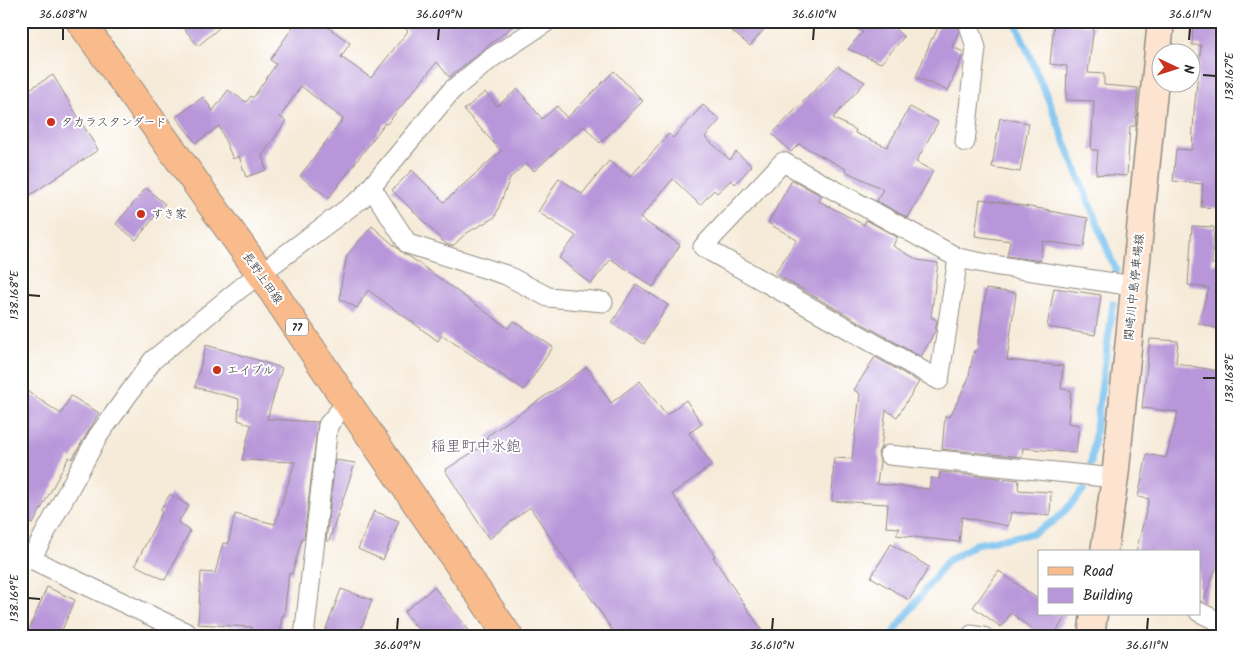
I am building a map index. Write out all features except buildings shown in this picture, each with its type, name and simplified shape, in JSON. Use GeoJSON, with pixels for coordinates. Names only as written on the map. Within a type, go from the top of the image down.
{"type":"FeatureCollection","features":[{"type":"Feature","properties":{"kind":"main road","name":"長野上田線"},"geometry":{"type":"LineString","coordinates":[[80,21],[261,274],[509,637]]}},
{"type":"Feature","properties":{"kind":"main road","name":"関崎川中島停車場線"},"geometry":{"type":"LineString","coordinates":[[1104,550],[1115,478],[1161,21]]}},
{"type":"Feature","properties":{"kind":"main road"},"geometry":{"type":"LineString","coordinates":[[1091,637],[1094,616]]}},
{"type":"Feature","properties":{"kind":"street"},"geometry":{"type":"LineString","coordinates":[[190,637],[188,633],[26,560],[98,436],[153,360],[242,287],[362,198],[452,90],[494,57],[548,21]]}},
{"type":"Feature","properties":{"kind":"street"},"geometry":{"type":"LineString","coordinates":[[965,142],[976,48],[968,21]]}},
{"type":"Feature","properties":{"kind":"street"},"geometry":{"type":"LineString","coordinates":[[958,258],[939,380],[703,247],[783,162],[958,258],[993,266],[1134,286]]}},
{"type":"Feature","properties":{"kind":"street"},"geometry":{"type":"LineString","coordinates":[[371,187],[408,244],[506,275],[548,297],[603,302]]}},
{"type":"Feature","properties":{"kind":"street"},"geometry":{"type":"LineString","coordinates":[[304,637],[328,425],[347,402]]}},
{"type":"Feature","properties":{"kind":"street"},"geometry":{"type":"LineString","coordinates":[[889,455],[1115,478]]}},
{"type":"Feature","properties":{"kind":"street"},"geometry":{"type":"LineString","coordinates":[[1200,612],[1222,623]]}},
{"type":"Feature","properties":{"kind":"street"},"geometry":{"type":"LineString","coordinates":[[971,637],[972,635],[984,637]]}},
{"type":"Feature","properties":{"kind":"waterway"},"geometry":{"type":"LineString","coordinates":[[1015,21],[1116,271]]}},
{"type":"Feature","properties":{"kind":"waterway"},"geometry":{"type":"LineString","coordinates":[[1091,463],[1113,304]]}},
{"type":"Feature","properties":{"kind":"waterway"},"geometry":{"type":"LineString","coordinates":[[890,637],[947,561],[976,544],[1034,533],[1057,519],[1084,490]]}},
{"type":"Feature","properties":{"kind":"place","name":"タカラスタンダード"},"geometry":{"type":"Point","coordinates":[51,122]}},
{"type":"Feature","properties":{"kind":"place","name":"すき家"},"geometry":{"type":"Point","coordinates":[141,214]}},
{"type":"Feature","properties":{"kind":"place","name":"エイブル"},"geometry":{"type":"Point","coordinates":[217,370]}},
{"type":"Feature","properties":{"kind":"district","name":"稲里町中氷鉋"},"geometry":{"type":"Point","coordinates":[476,446]}}]}
